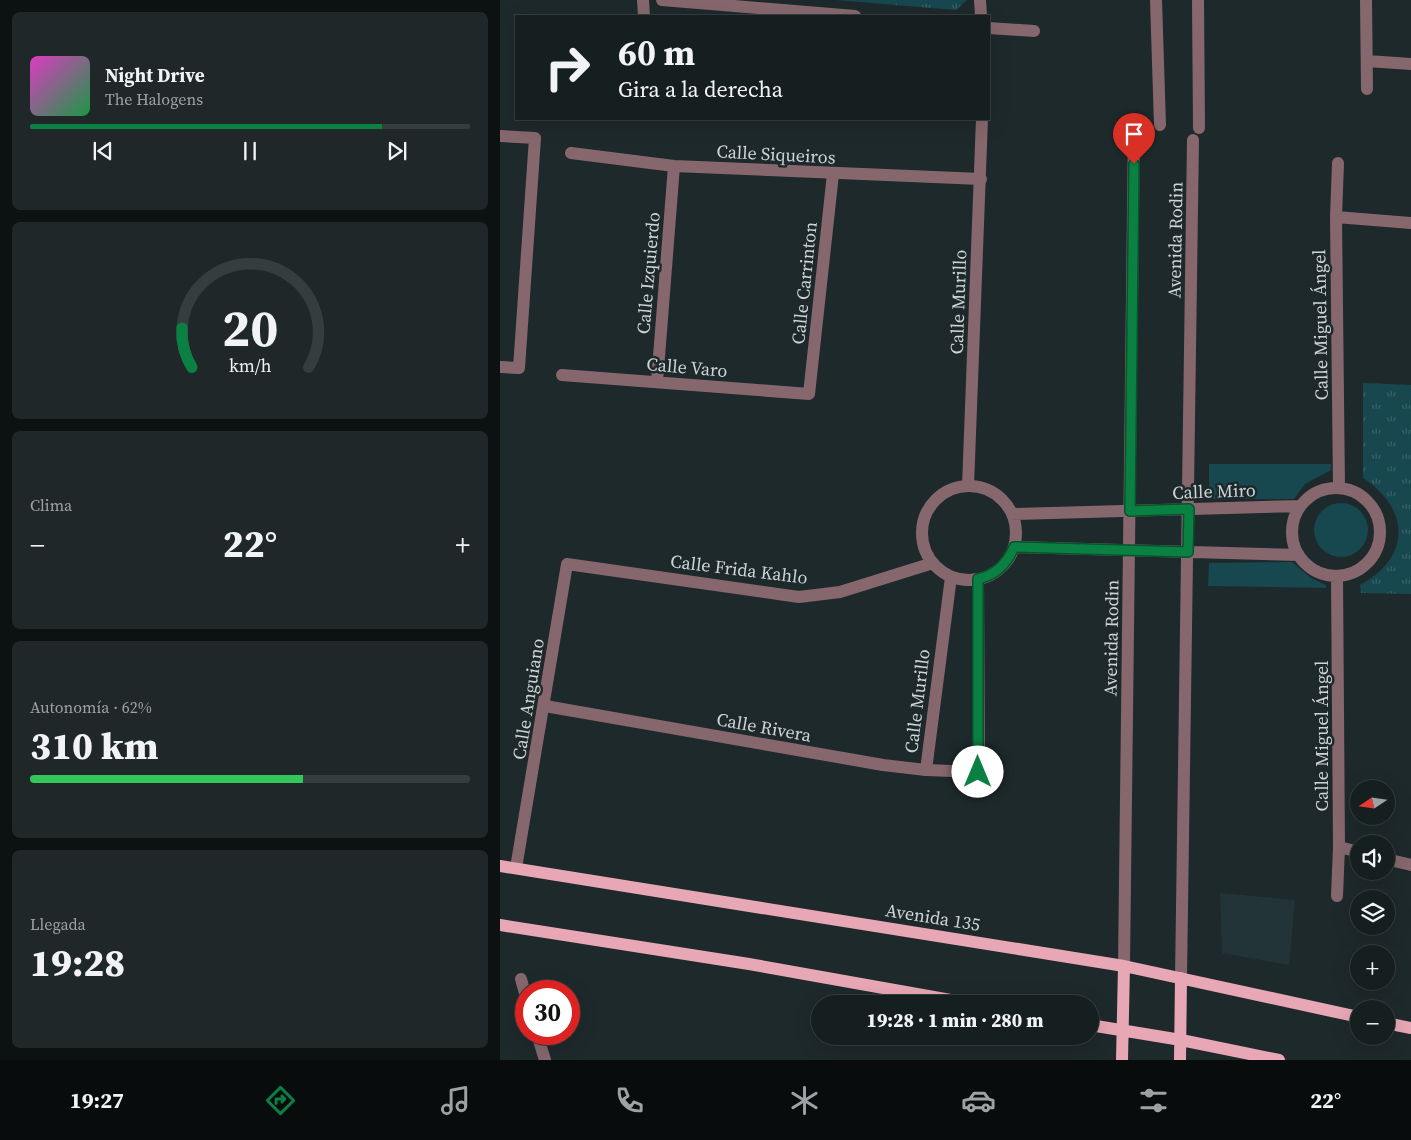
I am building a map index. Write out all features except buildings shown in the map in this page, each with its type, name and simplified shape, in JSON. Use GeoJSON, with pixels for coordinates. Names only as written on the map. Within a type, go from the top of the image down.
{"type":"FeatureCollection","features":[{"type":"Feature","properties":{"kind":"main road","name":"Avenida 135"},"geometry":{"type":"LineString","coordinates":[[500,866],[1124,966],[1350,1015]]}},
{"type":"Feature","properties":{"kind":"main road"},"geometry":{"type":"LineString","coordinates":[[500,925],[749,964],[923,995]]}},
{"type":"Feature","properties":{"kind":"main road","name":"Avenida Rodin"},"geometry":{"type":"LineString","coordinates":[[1122,1060],[1124,966]]}},
{"type":"Feature","properties":{"kind":"main road","name":"Avenida Rodin"},"geometry":{"type":"LineString","coordinates":[[1180,1060],[1181,978]]}},
{"type":"Feature","properties":{"kind":"main road"},"geometry":{"type":"LineString","coordinates":[[1395,1025],[1411,1028]]}},
{"type":"Feature","properties":{"kind":"main road"},"geometry":{"type":"LineString","coordinates":[[1099,1026],[1279,1060]]}},
{"type":"Feature","properties":{"kind":"street"},"geometry":{"type":"LineString","coordinates":[[643,0],[644,15]]}},
{"type":"Feature","properties":{"kind":"street"},"geometry":{"type":"LineString","coordinates":[[662,0],[843,15]]}},
{"type":"Feature","properties":{"kind":"street"},"geometry":{"type":"LineString","coordinates":[[980,0],[981,15]]}},
{"type":"Feature","properties":{"kind":"street"},"geometry":{"type":"LineString","coordinates":[[1156,0],[1160,125]]}},
{"type":"Feature","properties":{"kind":"street"},"geometry":{"type":"LineString","coordinates":[[1198,0],[1199,128]]}},
{"type":"Feature","properties":{"kind":"street"},"geometry":{"type":"LineString","coordinates":[[1366,0],[1367,89]]}},
{"type":"Feature","properties":{"kind":"street"},"geometry":{"type":"LineString","coordinates":[[990,28],[1034,31]]}},
{"type":"Feature","properties":{"kind":"street"},"geometry":{"type":"LineString","coordinates":[[1367,61],[1411,64]]}},
{"type":"Feature","properties":{"kind":"street","name":"Calle Murillo"},"geometry":{"type":"LineString","coordinates":[[968,486],[982,120]]}},
{"type":"Feature","properties":{"kind":"street","name":"Avenida Rodin"},"geometry":{"type":"LineString","coordinates":[[1124,966],[1134,126]]}},
{"type":"Feature","properties":{"kind":"street"},"geometry":{"type":"LineString","coordinates":[[500,136],[535,138],[518,368],[500,367]]}},
{"type":"Feature","properties":{"kind":"street","name":"Avenida Rodin"},"geometry":{"type":"LineString","coordinates":[[1181,978],[1193,140]]}},
{"type":"Feature","properties":{"kind":"street","name":"Calle Siqueiros"},"geometry":{"type":"LineString","coordinates":[[572,153],[674,166],[980,180]]}},
{"type":"Feature","properties":{"kind":"street","name":"Calle Miguel Ángel"},"geometry":{"type":"LineString","coordinates":[[1338,163],[1336,217],[1339,487]]}},
{"type":"Feature","properties":{"kind":"street","name":"Calle Izquierdo"},"geometry":{"type":"LineString","coordinates":[[657,382],[674,166]]}},
{"type":"Feature","properties":{"kind":"street","name":"Calle Carrinton"},"geometry":{"type":"LineString","coordinates":[[809,394],[833,174]]}},
{"type":"Feature","properties":{"kind":"street"},"geometry":{"type":"LineString","coordinates":[[1336,217],[1411,223]]}},
{"type":"Feature","properties":{"kind":"street","name":"Calle Varo"},"geometry":{"type":"LineString","coordinates":[[562,375],[809,394]]}},
{"type":"Feature","properties":{"kind":"street"},"geometry":{"type":"LineString","coordinates":[[968,486],[992,492],[1004,501],[1012,514],[1016,532],[1014,547],[1002,566],[994,573],[978,579],[967,580],[951,577],[933,563],[926,551],[922,539],[926,513],[944,493],[968,486]]}},
{"type":"Feature","properties":{"kind":"street"},"geometry":{"type":"LineString","coordinates":[[1339,487],[1354,491],[1366,499],[1375,511],[1380,525],[1380,540],[1374,554],[1365,566],[1352,574],[1337,576],[1322,574],[1309,567],[1299,556],[1293,539],[1293,522],[1300,506],[1310,495],[1324,489],[1339,487]]}},
{"type":"Feature","properties":{"kind":"street","name":"Calle Miro"},"geometry":{"type":"LineString","coordinates":[[1130,511],[1300,506]]}},
{"type":"Feature","properties":{"kind":"street"},"geometry":{"type":"LineString","coordinates":[[1012,514],[1130,511]]}},
{"type":"Feature","properties":{"kind":"street"},"geometry":{"type":"LineString","coordinates":[[1014,547],[1299,556]]}},
{"type":"Feature","properties":{"kind":"street","name":"Calle Frida Kahlo"},"geometry":{"type":"LineString","coordinates":[[567,564],[799,598],[840,592],[933,563]]}},
{"type":"Feature","properties":{"kind":"street","name":"Calle Anguiano"},"geometry":{"type":"LineString","coordinates":[[516,868],[567,564]]}},
{"type":"Feature","properties":{"kind":"street","name":"Calle Miguel Ángel"},"geometry":{"type":"LineString","coordinates":[[1337,576],[1339,848],[1337,896]]}},
{"type":"Feature","properties":{"kind":"street","name":"Calle Murillo"},"geometry":{"type":"LineString","coordinates":[[926,770],[951,577]]}},
{"type":"Feature","properties":{"kind":"street","name":"Calle Rivera"},"geometry":{"type":"LineString","coordinates":[[544,706],[882,765],[926,770],[978,772],[978,579]]}},
{"type":"Feature","properties":{"kind":"street"},"geometry":{"type":"LineString","coordinates":[[1339,848],[1350,850]]}},
{"type":"Feature","properties":{"kind":"street"},"geometry":{"type":"LineString","coordinates":[[1395,861],[1411,865]]}},
{"type":"Feature","properties":{"kind":"street"},"geometry":{"type":"LineString","coordinates":[[540,1045],[545,1060]]}},
{"type":"Feature","properties":{"kind":"shaded area"},"geometry":{"type":"Polygon","coordinates":[[[1220,893],[1295,900],[1289,965],[1222,953],[1220,893]]]}},
{"type":"Feature","properties":{"kind":"green space"},"geometry":{"type":"Polygon","coordinates":[[[836,0],[967,0],[956,10],[836,0]]]}},
{"type":"Feature","properties":{"kind":"green space"},"geometry":{"type":"Polygon","coordinates":[[[1363,383],[1411,385],[1411,594],[1361,593],[1360,585],[1377,574],[1389,561],[1396,547],[1399,533],[1397,518],[1390,504],[1379,490],[1363,478],[1363,383]]]}},
{"type":"Feature","properties":{"kind":"green space"},"geometry":{"type":"Polygon","coordinates":[[[1209,464],[1331,464],[1331,470],[1305,484],[1294,499],[1209,499],[1209,464]]]}},
{"type":"Feature","properties":{"kind":"green space"},"geometry":{"type":"Polygon","coordinates":[[[1341,503],[1351,505],[1360,511],[1366,520],[1368,530],[1366,540],[1360,549],[1351,555],[1341,557],[1331,555],[1322,549],[1316,540],[1314,530],[1316,520],[1322,511],[1331,505],[1341,503]]]}},
{"type":"Feature","properties":{"kind":"green space"},"geometry":{"type":"Polygon","coordinates":[[[1292,562],[1311,578],[1326,585],[1326,588],[1208,586],[1209,563],[1292,562]]]}},
{"type":"Feature","properties":{"kind":"route"},"geometry":{"type":"LineString","coordinates":[[978,772],[978,579],[994,573],[1002,566],[1014,547],[1188,552],[1189,509],[1130,511],[1134,164]]}}]}
